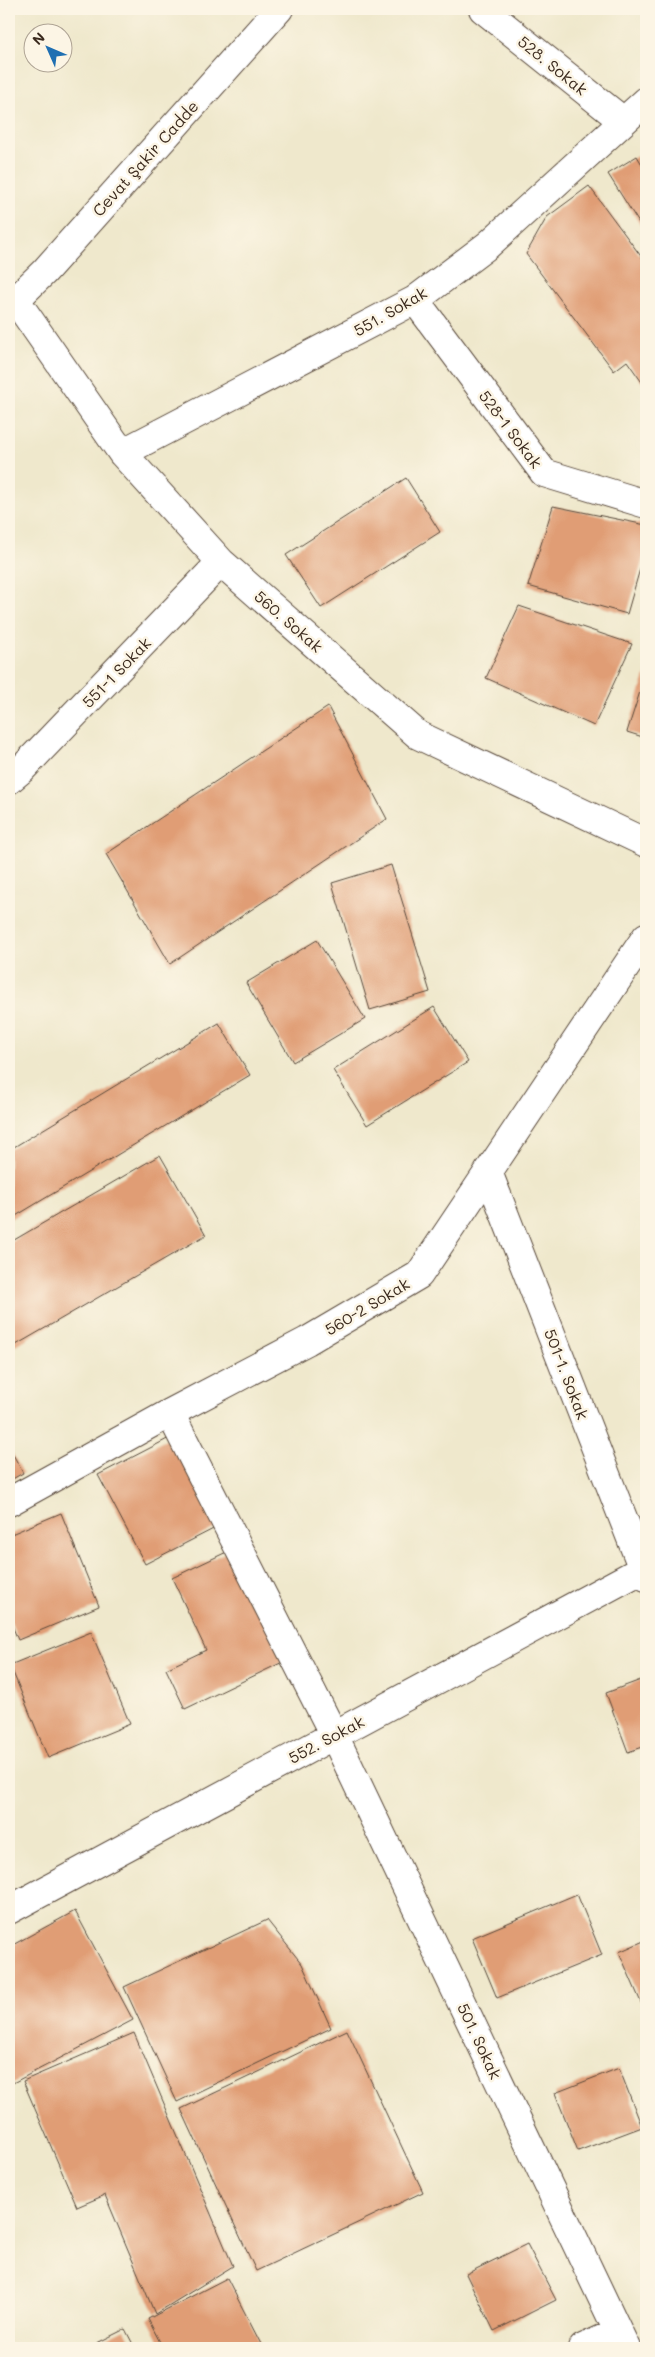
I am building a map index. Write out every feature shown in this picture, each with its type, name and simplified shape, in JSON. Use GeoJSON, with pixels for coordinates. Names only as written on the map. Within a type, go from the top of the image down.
{"type":"FeatureCollection","features":[{"type":"Feature","properties":{"kind":"street","name":"Cevat Şakir Cadde"},"geometry":{"type":"LineString","coordinates":[[12,302],[44,272],[279,9]]}},
{"type":"Feature","properties":{"kind":"street","name":"528. Sokak"},"geometry":{"type":"LineString","coordinates":[[483,9],[623,121]]}},
{"type":"Feature","properties":{"kind":"street","name":"551. Sokak"},"geometry":{"type":"LineString","coordinates":[[122,453],[415,300],[488,245],[646,100]]}},
{"type":"Feature","properties":{"kind":"street","name":"528-1 Sokak"},"geometry":{"type":"LineString","coordinates":[[415,300],[544,473],[646,504]]}},
{"type":"Feature","properties":{"kind":"street","name":"560. Sokak"},"geometry":{"type":"LineString","coordinates":[[12,302],[122,453],[221,562],[418,735],[646,843]]}},
{"type":"Feature","properties":{"kind":"street","name":"551-1 Sokak"},"geometry":{"type":"LineString","coordinates":[[9,780],[21,770],[221,562]]}},
{"type":"Feature","properties":{"kind":"street","name":"560-2 Sokak"},"geometry":{"type":"LineString","coordinates":[[9,1502],[170,1413],[308,1341],[419,1275],[646,937]]}},
{"type":"Feature","properties":{"kind":"street","name":"501-1. Sokak"},"geometry":{"type":"LineString","coordinates":[[488,1172],[645,1573]]}},
{"type":"Feature","properties":{"kind":"street","name":"501. Sokak"},"geometry":{"type":"LineString","coordinates":[[170,1413],[334,1735],[622,2340]]}},
{"type":"Feature","properties":{"kind":"street","name":"552. Sokak"},"geometry":{"type":"LineString","coordinates":[[9,1910],[334,1735],[645,1573]]}},
{"type":"Feature","properties":{"kind":"street"},"geometry":{"type":"LineString","coordinates":[[583,2348],[622,2340]]}},
{"type":"Feature","properties":{"kind":"building"},"geometry":{"type":"Polygon","coordinates":[[[637,156],[646,171],[646,234],[608,174],[637,156]]]}},
{"type":"Feature","properties":{"kind":"building"},"geometry":{"type":"Polygon","coordinates":[[[589,186],[646,263],[646,388],[627,361],[614,371],[526,254],[547,217],[589,186]]]}},
{"type":"Feature","properties":{"kind":"building"},"geometry":{"type":"Polygon","coordinates":[[[406,478],[440,532],[321,608],[286,555],[406,478]]]}},
{"type":"Feature","properties":{"kind":"building"},"geometry":{"type":"Polygon","coordinates":[[[553,506],[646,525],[646,548],[627,614],[528,586],[553,506]]]}},
{"type":"Feature","properties":{"kind":"building"},"geometry":{"type":"Polygon","coordinates":[[[519,606],[632,644],[594,726],[486,678],[519,606]]]}},
{"type":"Feature","properties":{"kind":"building"},"geometry":{"type":"Polygon","coordinates":[[[646,673],[646,738],[627,732],[646,673]]]}},
{"type":"Feature","properties":{"kind":"building"},"geometry":{"type":"Polygon","coordinates":[[[328,707],[387,819],[170,964],[106,854],[328,707]]]}},
{"type":"Feature","properties":{"kind":"building"},"geometry":{"type":"Polygon","coordinates":[[[391,865],[430,992],[370,1010],[332,883],[391,865]]]}},
{"type":"Feature","properties":{"kind":"building"},"geometry":{"type":"Polygon","coordinates":[[[317,940],[365,1019],[293,1062],[246,983],[317,940]]]}},
{"type":"Feature","properties":{"kind":"building"},"geometry":{"type":"Polygon","coordinates":[[[434,1007],[468,1062],[367,1125],[333,1070],[434,1007]]]}},
{"type":"Feature","properties":{"kind":"building"},"geometry":{"type":"Polygon","coordinates":[[[219,1023],[250,1075],[9,1220],[9,1150],[219,1023]]]}},
{"type":"Feature","properties":{"kind":"building"},"geometry":{"type":"Polygon","coordinates":[[[160,1155],[206,1235],[9,1349],[9,1243],[160,1155]]]}},
{"type":"Feature","properties":{"kind":"building"},"geometry":{"type":"Polygon","coordinates":[[[177,1434],[223,1524],[145,1564],[98,1475],[177,1434]]]}},
{"type":"Feature","properties":{"kind":"building"},"geometry":{"type":"Polygon","coordinates":[[[9,1447],[23,1473],[9,1481],[9,1447]]]}},
{"type":"Feature","properties":{"kind":"building"},"geometry":{"type":"Polygon","coordinates":[[[61,1513],[99,1606],[18,1640],[9,1618],[9,1535],[61,1513]]]}},
{"type":"Feature","properties":{"kind":"building"},"geometry":{"type":"Polygon","coordinates":[[[237,1547],[291,1658],[185,1709],[166,1669],[206,1650],[172,1578],[237,1547]]]}},
{"type":"Feature","properties":{"kind":"building"},"geometry":{"type":"Polygon","coordinates":[[[91,1632],[130,1724],[48,1758],[10,1665],[91,1632]]]}},
{"type":"Feature","properties":{"kind":"building"},"geometry":{"type":"Polygon","coordinates":[[[646,1678],[646,1746],[628,1752],[606,1693],[646,1678]]]}},
{"type":"Feature","properties":{"kind":"building"},"geometry":{"type":"Polygon","coordinates":[[[577,1894],[602,1955],[497,1998],[472,1938],[577,1894]]]}},
{"type":"Feature","properties":{"kind":"building"},"geometry":{"type":"Polygon","coordinates":[[[75,1911],[133,2020],[9,2085],[9,1947],[75,1911]]]}},
{"type":"Feature","properties":{"kind":"building"},"geometry":{"type":"Polygon","coordinates":[[[267,1920],[302,1964],[331,2028],[177,2102],[124,1987],[267,1920]]]}},
{"type":"Feature","properties":{"kind":"building"},"geometry":{"type":"Polygon","coordinates":[[[646,1940],[646,2014],[619,1952],[646,1940]]]}},
{"type":"Feature","properties":{"kind":"building"},"geometry":{"type":"Polygon","coordinates":[[[347,2030],[423,2192],[256,2271],[181,2109],[347,2030]]]}},
{"type":"Feature","properties":{"kind":"building"},"geometry":{"type":"Polygon","coordinates":[[[134,2033],[233,2266],[155,2314],[105,2195],[77,2207],[23,2081],[134,2033]]]}},
{"type":"Feature","properties":{"kind":"building"},"geometry":{"type":"Polygon","coordinates":[[[619,2068],[642,2127],[578,2151],[555,2093],[619,2068]]]}},
{"type":"Feature","properties":{"kind":"building"},"geometry":{"type":"Polygon","coordinates":[[[527,2244],[556,2300],[494,2331],[466,2274],[527,2244]]]}},
{"type":"Feature","properties":{"kind":"building"},"geometry":{"type":"Polygon","coordinates":[[[227,2278],[263,2348],[163,2348],[148,2319],[227,2278]]]}},
{"type":"Feature","properties":{"kind":"building"},"geometry":{"type":"Polygon","coordinates":[[[125,2329],[135,2348],[87,2348],[125,2329]]]}}]}
